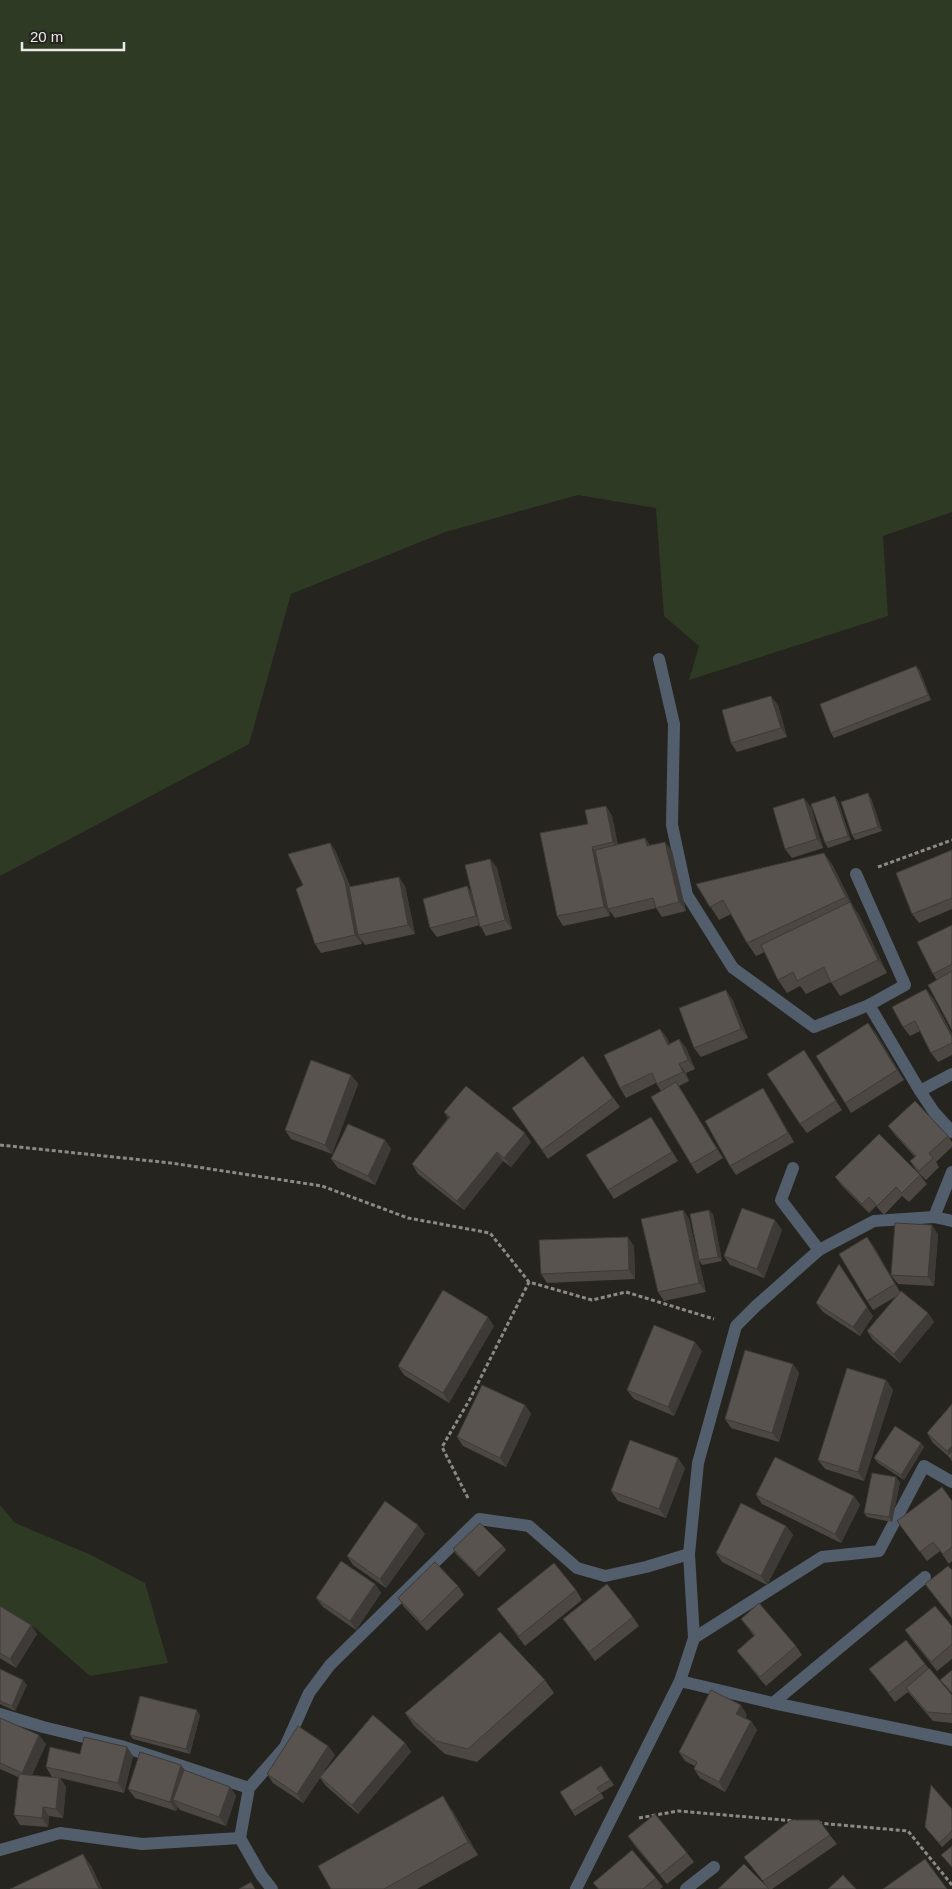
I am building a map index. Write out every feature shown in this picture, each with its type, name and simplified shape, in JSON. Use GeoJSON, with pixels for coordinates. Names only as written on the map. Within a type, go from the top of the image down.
{"type":"FeatureCollection","features":[{"type":"Feature","properties":{"kind":"street"},"geometry":{"type":"LineString","coordinates":[[659,660],[674,724],[672,825],[687,895],[733,968],[814,1027],[868,1005],[905,985],[856,874]]}},
{"type":"Feature","properties":{"kind":"street"},"geometry":{"type":"LineString","coordinates":[[868,1005],[920,1091],[934,1112],[952,1132]]}},
{"type":"Feature","properties":{"kind":"street"},"geometry":{"type":"LineString","coordinates":[[920,1091],[952,1074]]}},
{"type":"Feature","properties":{"kind":"street"},"geometry":{"type":"LineString","coordinates":[[793,1168],[781,1200],[819,1250]]}},
{"type":"Feature","properties":{"kind":"street"},"geometry":{"type":"LineString","coordinates":[[934,1217],[952,1172]]}},
{"type":"Feature","properties":{"kind":"street"},"geometry":{"type":"LineString","coordinates":[[576,1889],[680,1680],[694,1638],[689,1554],[698,1463],[736,1326],[819,1250],[874,1221],[934,1217],[952,1220]]}},
{"type":"Feature","properties":{"kind":"street"},"geometry":{"type":"LineString","coordinates":[[694,1638],[822,1557],[880,1551],[924,1466],[952,1482]]}},
{"type":"Feature","properties":{"kind":"street"},"geometry":{"type":"LineString","coordinates":[[272,1889],[261,1875],[240,1838],[249,1788],[285,1747],[309,1693],[330,1665],[479,1519],[529,1526],[578,1568],[605,1576],[646,1567],[689,1554]]}},
{"type":"Feature","properties":{"kind":"street"},"geometry":{"type":"LineString","coordinates":[[773,1703],[925,1577]]}},
{"type":"Feature","properties":{"kind":"street"},"geometry":{"type":"LineString","coordinates":[[680,1680],[773,1703],[952,1740]]}},
{"type":"Feature","properties":{"kind":"street"},"geometry":{"type":"LineString","coordinates":[[0,1714],[43,1727],[121,1746],[249,1788]]}},
{"type":"Feature","properties":{"kind":"street"},"geometry":{"type":"LineString","coordinates":[[0,1850],[60,1833],[142,1844],[240,1838]]}},
{"type":"Feature","properties":{"kind":"street"},"geometry":{"type":"LineString","coordinates":[[686,1889],[714,1867]]}},
{"type":"Feature","properties":{"kind":"path"},"geometry":{"type":"LineString","coordinates":[[856,874],[952,840]]}},
{"type":"Feature","properties":{"kind":"path"},"geometry":{"type":"LineString","coordinates":[[0,1145],[171,1163],[322,1186],[408,1218],[490,1233],[529,1282],[592,1300],[626,1292],[736,1326]]}},
{"type":"Feature","properties":{"kind":"path"},"geometry":{"type":"LineString","coordinates":[[479,1519],[442,1447],[470,1399],[529,1282]]}},
{"type":"Feature","properties":{"kind":"path"},"geometry":{"type":"LineString","coordinates":[[610,1823],[678,1811],[802,1822]]}},
{"type":"Feature","properties":{"kind":"path"},"geometry":{"type":"LineString","coordinates":[[812,1823],[908,1831],[952,1885]]}},
{"type":"Feature","properties":{"kind":"green space"},"geometry":{"type":"Polygon","coordinates":[[[0,0],[952,0],[952,512],[883,536],[888,616],[689,680],[699,646],[664,616],[656,508],[578,495],[445,532],[291,594],[249,744],[0,876],[0,0]]]}},
{"type":"Feature","properties":{"kind":"green space"},"geometry":{"type":"Polygon","coordinates":[[[0,1505],[15,1523],[89,1554],[145,1583],[168,1663],[90,1676],[34,1627],[0,1606],[0,1505]]]}},
{"type":"Feature","properties":{"kind":"building"},"geometry":{"type":"Polygon","coordinates":[[[916,666],[928,695],[831,733],[820,704],[916,666]]]}},
{"type":"Feature","properties":{"kind":"building"},"geometry":{"type":"Polygon","coordinates":[[[771,696],[781,728],[731,743],[722,710],[771,696]]]}},
{"type":"Feature","properties":{"kind":"building"},"geometry":{"type":"Polygon","coordinates":[[[868,793],[878,827],[852,835],[841,802],[868,793]]]}},
{"type":"Feature","properties":{"kind":"building"},"geometry":{"type":"Polygon","coordinates":[[[835,796],[848,836],[825,843],[811,804],[835,796]]]}},
{"type":"Feature","properties":{"kind":"building"},"geometry":{"type":"Polygon","coordinates":[[[804,798],[817,839],[785,849],[773,808],[804,798]]]}},
{"type":"Feature","properties":{"kind":"building"},"geometry":{"type":"Polygon","coordinates":[[[606,806],[613,842],[592,847],[604,907],[557,916],[540,833],[588,824],[585,810],[606,806]]]}},
{"type":"Feature","properties":{"kind":"building"},"geometry":{"type":"Polygon","coordinates":[[[645,838],[647,846],[665,842],[679,902],[656,908],[653,898],[608,909],[595,850],[645,838]]]}},
{"type":"Feature","properties":{"kind":"building"},"geometry":{"type":"Polygon","coordinates":[[[330,843],[345,882],[355,935],[315,944],[296,889],[303,885],[288,854],[330,843]]]}},
{"type":"Feature","properties":{"kind":"building"},"geometry":{"type":"Polygon","coordinates":[[[952,850],[952,898],[912,914],[896,873],[952,850]]]}},
{"type":"Feature","properties":{"kind":"building"},"geometry":{"type":"Polygon","coordinates":[[[824,853],[846,897],[747,943],[723,900],[710,907],[696,884],[824,853]]]}},
{"type":"Feature","properties":{"kind":"building"},"geometry":{"type":"Polygon","coordinates":[[[490,859],[505,920],[480,927],[465,865],[490,859]]]}},
{"type":"Feature","properties":{"kind":"building"},"geometry":{"type":"Polygon","coordinates":[[[399,877],[408,925],[358,935],[349,887],[399,877]]]}},
{"type":"Feature","properties":{"kind":"building"},"geometry":{"type":"Polygon","coordinates":[[[467,886],[476,916],[430,928],[423,899],[467,886]]]}},
{"type":"Feature","properties":{"kind":"building"},"geometry":{"type":"Polygon","coordinates":[[[850,902],[878,960],[831,983],[824,967],[797,981],[793,972],[778,980],[761,945],[850,902]]]}},
{"type":"Feature","properties":{"kind":"building"},"geometry":{"type":"Polygon","coordinates":[[[952,925],[952,964],[933,974],[917,942],[952,925]]]}},
{"type":"Feature","properties":{"kind":"building"},"geometry":{"type":"Polygon","coordinates":[[[952,971],[952,1030],[928,985],[952,971]]]}},
{"type":"Feature","properties":{"kind":"building"},"geometry":{"type":"Polygon","coordinates":[[[926,989],[952,1037],[952,1043],[931,1053],[915,1021],[903,1027],[892,1007],[926,989]]]}},
{"type":"Feature","properties":{"kind":"building"},"geometry":{"type":"Polygon","coordinates":[[[726,990],[741,1029],[694,1048],[679,1008],[726,990]]]}},
{"type":"Feature","properties":{"kind":"building"},"geometry":{"type":"Polygon","coordinates":[[[868,1023],[897,1070],[845,1103],[816,1056],[868,1023]]]}},
{"type":"Feature","properties":{"kind":"building"},"geometry":{"type":"Polygon","coordinates":[[[660,1029],[668,1045],[679,1039],[688,1060],[679,1064],[683,1072],[657,1084],[652,1073],[620,1088],[604,1055],[660,1029]]]}},
{"type":"Feature","properties":{"kind":"building"},"geometry":{"type":"Polygon","coordinates":[[[804,1050],[836,1101],[800,1124],[767,1074],[804,1050]]]}},
{"type":"Feature","properties":{"kind":"building"},"geometry":{"type":"Polygon","coordinates":[[[583,1056],[613,1098],[542,1150],[512,1108],[583,1056]]]}},
{"type":"Feature","properties":{"kind":"building"},"geometry":{"type":"Polygon","coordinates":[[[311,1060],[351,1075],[325,1145],[285,1130],[311,1060]]]}},
{"type":"Feature","properties":{"kind":"building"},"geometry":{"type":"Polygon","coordinates":[[[676,1082],[717,1149],[691,1164],[651,1097],[676,1082]]]}},
{"type":"Feature","properties":{"kind":"building"},"geometry":{"type":"Polygon","coordinates":[[[466,1086],[525,1133],[504,1158],[497,1152],[457,1201],[412,1164],[450,1117],[444,1112],[466,1086]]]}},
{"type":"Feature","properties":{"kind":"building"},"geometry":{"type":"Polygon","coordinates":[[[763,1088],[788,1133],[730,1166],[705,1121],[763,1088]]]}},
{"type":"Feature","properties":{"kind":"building"},"geometry":{"type":"Polygon","coordinates":[[[915,1101],[948,1136],[929,1153],[933,1158],[919,1171],[910,1161],[916,1156],[888,1126],[915,1101]]]}},
{"type":"Feature","properties":{"kind":"building"},"geometry":{"type":"Polygon","coordinates":[[[651,1117],[672,1152],[608,1190],[586,1155],[651,1117]]]}},
{"type":"Feature","properties":{"kind":"building"},"geometry":{"type":"Polygon","coordinates":[[[348,1124],[385,1140],[368,1176],[331,1159],[348,1124]]]}},
{"type":"Feature","properties":{"kind":"building"},"geometry":{"type":"Polygon","coordinates":[[[879,1134],[920,1175],[902,1193],[896,1187],[877,1206],[869,1197],[862,1204],[835,1177],[879,1134]]]}},
{"type":"Feature","properties":{"kind":"building"},"geometry":{"type":"Polygon","coordinates":[[[742,1208],[775,1220],[757,1269],[724,1256],[742,1208]]]}},
{"type":"Feature","properties":{"kind":"building"},"geometry":{"type":"Polygon","coordinates":[[[683,1210],[699,1283],[658,1292],[641,1219],[683,1210]]]}},
{"type":"Feature","properties":{"kind":"building"},"geometry":{"type":"Polygon","coordinates":[[[709,1210],[718,1257],[699,1260],[690,1214],[709,1210]]]}},
{"type":"Feature","properties":{"kind":"building"},"geometry":{"type":"Polygon","coordinates":[[[895,1223],[932,1225],[928,1277],[891,1275],[895,1223]]]}},
{"type":"Feature","properties":{"kind":"building"},"geometry":{"type":"Polygon","coordinates":[[[628,1237],[629,1270],[541,1274],[539,1240],[628,1237]]]}},
{"type":"Feature","properties":{"kind":"building"},"geometry":{"type":"Polygon","coordinates":[[[867,1237],[895,1284],[867,1301],[839,1254],[867,1237]]]}},
{"type":"Feature","properties":{"kind":"building"},"geometry":{"type":"Polygon","coordinates":[[[839,1264],[867,1307],[853,1327],[816,1303],[839,1264]]]}},
{"type":"Feature","properties":{"kind":"building"},"geometry":{"type":"Polygon","coordinates":[[[443,1290],[488,1317],[443,1393],[398,1366],[443,1290]]]}},
{"type":"Feature","properties":{"kind":"building"},"geometry":{"type":"Polygon","coordinates":[[[901,1291],[928,1313],[894,1354],[867,1331],[901,1291]]]}},
{"type":"Feature","properties":{"kind":"building"},"geometry":{"type":"Polygon","coordinates":[[[654,1325],[695,1342],[668,1407],[627,1390],[654,1325]]]}},
{"type":"Feature","properties":{"kind":"building"},"geometry":{"type":"Polygon","coordinates":[[[745,1350],[793,1364],[772,1433],[725,1419],[745,1350]]]}},
{"type":"Feature","properties":{"kind":"building"},"geometry":{"type":"Polygon","coordinates":[[[847,1368],[886,1380],[858,1472],[818,1460],[847,1368]]]}},
{"type":"Feature","properties":{"kind":"building"},"geometry":{"type":"Polygon","coordinates":[[[482,1385],[525,1405],[500,1458],[457,1437],[482,1385]]]}},
{"type":"Feature","properties":{"kind":"building"},"geometry":{"type":"Polygon","coordinates":[[[952,1404],[952,1446],[947,1451],[927,1433],[952,1404]]]}},
{"type":"Feature","properties":{"kind":"building"},"geometry":{"type":"Polygon","coordinates":[[[895,1426],[921,1443],[901,1475],[874,1458],[895,1426]]]}},
{"type":"Feature","properties":{"kind":"building"},"geometry":{"type":"Polygon","coordinates":[[[630,1440],[678,1458],[659,1509],[611,1491],[630,1440]]]}},
{"type":"Feature","properties":{"kind":"building"},"geometry":{"type":"Polygon","coordinates":[[[952,1451],[952,1459],[948,1456],[952,1451]]]}},
{"type":"Feature","properties":{"kind":"building"},"geometry":{"type":"Polygon","coordinates":[[[775,1457],[854,1496],[835,1534],[756,1495],[775,1457]]]}},
{"type":"Feature","properties":{"kind":"building"},"geometry":{"type":"Polygon","coordinates":[[[872,1473],[896,1477],[889,1517],[864,1513],[872,1473]]]}},
{"type":"Feature","properties":{"kind":"building"},"geometry":{"type":"Polygon","coordinates":[[[942,1487],[952,1501],[952,1547],[943,1554],[933,1542],[920,1552],[897,1521],[942,1487]]]}},
{"type":"Feature","properties":{"kind":"building"},"geometry":{"type":"Polygon","coordinates":[[[385,1501],[418,1525],[380,1579],[347,1556],[385,1501]]]}},
{"type":"Feature","properties":{"kind":"building"},"geometry":{"type":"Polygon","coordinates":[[[741,1503],[786,1526],[761,1576],[716,1553],[741,1503]]]}},
{"type":"Feature","properties":{"kind":"building"},"geometry":{"type":"Polygon","coordinates":[[[480,1523],[503,1546],[475,1572],[453,1549],[480,1523]]]}},
{"type":"Feature","properties":{"kind":"building"},"geometry":{"type":"Polygon","coordinates":[[[341,1561],[375,1584],[350,1621],[316,1598],[341,1561]]]}},
{"type":"Feature","properties":{"kind":"building"},"geometry":{"type":"Polygon","coordinates":[[[435,1562],[458,1586],[421,1622],[398,1598],[435,1562]]]}},
{"type":"Feature","properties":{"kind":"building"},"geometry":{"type":"Polygon","coordinates":[[[554,1563],[576,1590],[519,1636],[497,1609],[554,1563]]]}},
{"type":"Feature","properties":{"kind":"building"},"geometry":{"type":"Polygon","coordinates":[[[948,1566],[952,1570],[952,1618],[925,1584],[948,1566]]]}},
{"type":"Feature","properties":{"kind":"building"},"geometry":{"type":"Polygon","coordinates":[[[607,1584],[633,1617],[589,1652],[563,1619],[607,1584]]]}},
{"type":"Feature","properties":{"kind":"building"},"geometry":{"type":"Polygon","coordinates":[[[759,1603],[796,1646],[760,1677],[737,1651],[755,1635],[741,1619],[759,1603]]]}},
{"type":"Feature","properties":{"kind":"building"},"geometry":{"type":"Polygon","coordinates":[[[0,1606],[31,1625],[10,1659],[0,1653],[0,1606]]]}},
{"type":"Feature","properties":{"kind":"building"},"geometry":{"type":"Polygon","coordinates":[[[935,1606],[952,1626],[952,1644],[931,1662],[905,1630],[935,1606]]]}},
{"type":"Feature","properties":{"kind":"building"},"geometry":{"type":"Polygon","coordinates":[[[500,1632],[545,1680],[468,1749],[436,1741],[405,1713],[500,1632]]]}},
{"type":"Feature","properties":{"kind":"building"},"geometry":{"type":"Polygon","coordinates":[[[906,1640],[925,1664],[889,1693],[869,1669],[906,1640]]]}},
{"type":"Feature","properties":{"kind":"building"},"geometry":{"type":"Polygon","coordinates":[[[929,1668],[952,1695],[952,1714],[927,1712],[906,1688],[929,1668]]]}},
{"type":"Feature","properties":{"kind":"building"},"geometry":{"type":"Polygon","coordinates":[[[0,1669],[23,1680],[12,1706],[0,1701],[0,1669]]]}},
{"type":"Feature","properties":{"kind":"building"},"geometry":{"type":"Polygon","coordinates":[[[952,1670],[952,1693],[940,1680],[952,1670]]]}},
{"type":"Feature","properties":{"kind":"building"},"geometry":{"type":"Polygon","coordinates":[[[711,1690],[741,1705],[736,1714],[751,1721],[719,1782],[694,1769],[697,1762],[679,1752],[711,1690]]]}},
{"type":"Feature","properties":{"kind":"building"},"geometry":{"type":"Polygon","coordinates":[[[140,1696],[197,1710],[186,1749],[130,1735],[140,1696]]]}},
{"type":"Feature","properties":{"kind":"building"},"geometry":{"type":"Polygon","coordinates":[[[373,1715],[405,1743],[352,1805],[320,1777],[373,1715]]]}},
{"type":"Feature","properties":{"kind":"building"},"geometry":{"type":"Polygon","coordinates":[[[0,1718],[39,1735],[22,1773],[0,1763],[0,1718]]]}},
{"type":"Feature","properties":{"kind":"building"},"geometry":{"type":"Polygon","coordinates":[[[298,1726],[328,1746],[297,1794],[267,1774],[298,1726]]]}},
{"type":"Feature","properties":{"kind":"building"},"geometry":{"type":"Polygon","coordinates":[[[84,1737],[127,1747],[118,1783],[46,1767],[50,1747],[80,1754],[84,1737]]]}},
{"type":"Feature","properties":{"kind":"building"},"geometry":{"type":"Polygon","coordinates":[[[140,1752],[181,1765],[170,1802],[128,1789],[140,1752]]]}},
{"type":"Feature","properties":{"kind":"building"},"geometry":{"type":"Polygon","coordinates":[[[601,1766],[610,1780],[597,1788],[601,1793],[572,1811],[560,1792],[601,1766]]]}},
{"type":"Feature","properties":{"kind":"building"},"geometry":{"type":"Polygon","coordinates":[[[184,1770],[230,1787],[219,1817],[173,1800],[184,1770]]]}},
{"type":"Feature","properties":{"kind":"building"},"geometry":{"type":"Polygon","coordinates":[[[19,1774],[59,1778],[56,1809],[43,1807],[42,1818],[14,1815],[19,1774]]]}},
{"type":"Feature","properties":{"kind":"building"},"geometry":{"type":"Polygon","coordinates":[[[931,1785],[952,1809],[952,1831],[939,1843],[925,1827],[931,1785]]]}},
{"type":"Feature","properties":{"kind":"building"},"geometry":{"type":"Polygon","coordinates":[[[443,1796],[468,1842],[384,1889],[331,1889],[318,1866],[443,1796]]]}},
{"type":"Feature","properties":{"kind":"building"},"geometry":{"type":"Polygon","coordinates":[[[655,1814],[687,1853],[660,1875],[628,1836],[655,1814]]]}},
{"type":"Feature","properties":{"kind":"building"},"geometry":{"type":"Polygon","coordinates":[[[791,1820],[819,1820],[830,1835],[763,1881],[744,1857],[791,1820]]]}},
{"type":"Feature","properties":{"kind":"building"},"geometry":{"type":"Polygon","coordinates":[[[952,1846],[952,1867],[941,1855],[952,1846]]]}},
{"type":"Feature","properties":{"kind":"building"},"geometry":{"type":"Polygon","coordinates":[[[632,1850],[656,1878],[643,1889],[599,1889],[593,1883],[632,1850]]]}},
{"type":"Feature","properties":{"kind":"building"},"geometry":{"type":"Polygon","coordinates":[[[83,1854],[99,1889],[10,1889],[83,1854]]]}},
{"type":"Feature","properties":{"kind":"building"},"geometry":{"type":"Polygon","coordinates":[[[925,1859],[947,1889],[883,1889],[925,1859]]]}},
{"type":"Feature","properties":{"kind":"building"},"geometry":{"type":"Polygon","coordinates":[[[744,1864],[769,1889],[718,1889],[744,1864]]]}},
{"type":"Feature","properties":{"kind":"building"},"geometry":{"type":"Polygon","coordinates":[[[843,1875],[856,1889],[828,1889],[843,1875]]]}},
{"type":"Feature","properties":{"kind":"building"},"geometry":{"type":"Polygon","coordinates":[[[251,1882],[255,1889],[239,1889],[251,1882]]]}}]}
